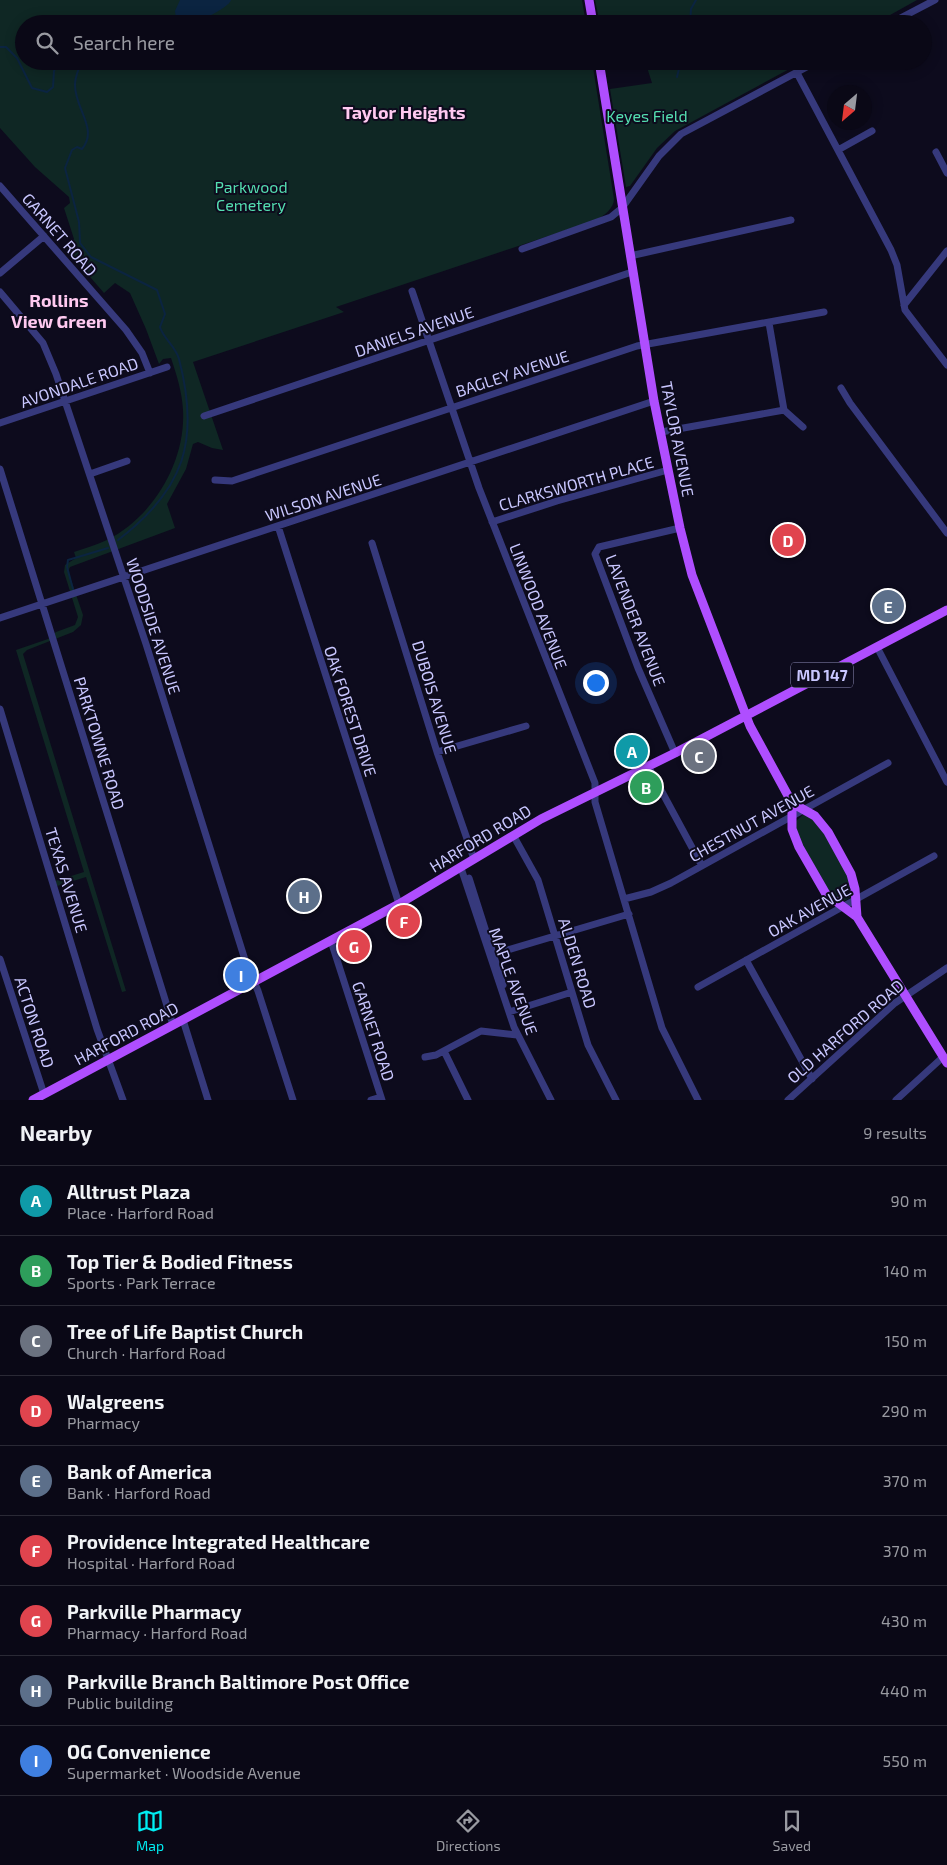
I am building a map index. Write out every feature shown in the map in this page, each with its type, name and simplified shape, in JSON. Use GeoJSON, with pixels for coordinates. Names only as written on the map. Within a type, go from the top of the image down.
{"type":"FeatureCollection","features":[{"type":"Feature","properties":{"kind":"main road"},"geometry":{"type":"LineString","coordinates":[[589,0],[592,15]]}},
{"type":"Feature","properties":{"kind":"main road","name":"TAYLOR AVENUE"},"geometry":{"type":"LineString","coordinates":[[600,70],[654,401],[680,528],[692,575],[746,716],[792,802],[792,829],[799,847],[826,894],[857,917],[945,1060]]}},
{"type":"Feature","properties":{"kind":"main road","name":"HARFORD ROAD"},"geometry":{"type":"LineString","coordinates":[[32,1100],[399,904],[513,835],[946,612]]}},
{"type":"Feature","properties":{"kind":"main road","name":"TAYLOR AVENUE"},"geometry":{"type":"LineString","coordinates":[[792,802],[819,820],[832,839],[851,874],[857,917]]}},
{"type":"Feature","properties":{"kind":"street"},"geometry":{"type":"LineString","coordinates":[[906,15],[934,0]]}},
{"type":"Feature","properties":{"kind":"street"},"geometry":{"type":"LineString","coordinates":[[522,249],[599,223],[622,208],[659,156],[681,134],[802,70]]}},
{"type":"Feature","properties":{"kind":"street"},"geometry":{"type":"LineString","coordinates":[[797,73],[894,256],[904,305],[947,365]]}},
{"type":"Feature","properties":{"kind":"street"},"geometry":{"type":"LineString","coordinates":[[838,150],[872,131]]}},
{"type":"Feature","properties":{"kind":"street"},"geometry":{"type":"LineString","coordinates":[[936,152],[947,173]]}},
{"type":"Feature","properties":{"kind":"street","name":"GARNET ROAD"},"geometry":{"type":"LineString","coordinates":[[0,186],[135,342],[142,353],[150,373]]}},
{"type":"Feature","properties":{"kind":"street"},"geometry":{"type":"LineString","coordinates":[[630,256],[791,220]]}},
{"type":"Feature","properties":{"kind":"street"},"geometry":{"type":"LineString","coordinates":[[0,273],[44,236]]}},
{"type":"Feature","properties":{"kind":"street"},"geometry":{"type":"LineString","coordinates":[[904,305],[947,251]]}},
{"type":"Feature","properties":{"kind":"street","name":"DANIELS AVENUE"},"geometry":{"type":"LineString","coordinates":[[204,416],[632,272]]}},
{"type":"Feature","properties":{"kind":"street","name":"LINWOOD AVENUE"},"geometry":{"type":"LineString","coordinates":[[412,291],[470,463],[595,783],[595,802],[665,1036],[698,1100]]}},
{"type":"Feature","properties":{"kind":"street","name":"WOODSIDE AVENUE"},"geometry":{"type":"LineString","coordinates":[[0,292],[43,342],[65,402],[124,577],[246,963],[274,1039],[293,1100]]}},
{"type":"Feature","properties":{"kind":"street","name":"BAGLEY AVENUE"},"geometry":{"type":"LineString","coordinates":[[215,480],[232,481],[645,345],[824,312]]}},
{"type":"Feature","properties":{"kind":"street"},"geometry":{"type":"LineString","coordinates":[[768,323],[784,410],[802,426]]}},
{"type":"Feature","properties":{"kind":"street","name":"AVONDALE ROAD"},"geometry":{"type":"LineString","coordinates":[[0,423],[167,367]]}},
{"type":"Feature","properties":{"kind":"street"},"geometry":{"type":"LineString","coordinates":[[841,388],[850,403],[947,533]]}},
{"type":"Feature","properties":{"kind":"street","name":"WILSON AVENUE"},"geometry":{"type":"LineString","coordinates":[[0,618],[654,401]]}},
{"type":"Feature","properties":{"kind":"street"},"geometry":{"type":"LineString","coordinates":[[661,432],[784,410]]}},
{"type":"Feature","properties":{"kind":"street"},"geometry":{"type":"LineString","coordinates":[[90,474],[127,461]]}},
{"type":"Feature","properties":{"kind":"street","name":"PARKTOWNE ROAD"},"geometry":{"type":"LineString","coordinates":[[0,468],[173,1025]]}},
{"type":"Feature","properties":{"kind":"street","name":"CLARKSWORTH PLACE"},"geometry":{"type":"LineString","coordinates":[[492,522],[557,501],[668,470]]}},
{"type":"Feature","properties":{"kind":"street","name":"OAK FOREST DRIVE"},"geometry":{"type":"LineString","coordinates":[[278,526],[399,904]]}},
{"type":"Feature","properties":{"kind":"street","name":"LAVENDER AVENUE"},"geometry":{"type":"LineString","coordinates":[[675,753],[638,668],[595,554],[599,547],[680,528]]}},
{"type":"Feature","properties":{"kind":"street","name":"DUBOIS AVENUE"},"geometry":{"type":"LineString","coordinates":[[372,542],[437,752],[474,859]]}},
{"type":"Feature","properties":{"kind":"street"},"geometry":{"type":"LineString","coordinates":[[877,647],[947,782]]}},
{"type":"Feature","properties":{"kind":"street","name":"TEXAS AVENUE"},"geometry":{"type":"LineString","coordinates":[[0,709],[97,1029],[123,1100]]}},
{"type":"Feature","properties":{"kind":"street"},"geometry":{"type":"LineString","coordinates":[[437,752],[526,726]]}},
{"type":"Feature","properties":{"kind":"street","name":"CHESTNUT AVENUE"},"geometry":{"type":"LineString","coordinates":[[624,899],[661,888],[888,763]]}},
{"type":"Feature","properties":{"kind":"street"},"geometry":{"type":"LineString","coordinates":[[648,766],[702,866]]}},
{"type":"Feature","properties":{"kind":"street","name":"ALDEN ROAD"},"geometry":{"type":"LineString","coordinates":[[513,835],[538,880],[591,1053],[616,1100]]}},
{"type":"Feature","properties":{"kind":"street","name":"OAK AVENUE"},"geometry":{"type":"LineString","coordinates":[[698,988],[934,856]]}},
{"type":"Feature","properties":{"kind":"street"},"geometry":{"type":"LineString","coordinates":[[462,867],[494,954],[495,967]]}},
{"type":"Feature","properties":{"kind":"street","name":"MAPLE AVENUE"},"geometry":{"type":"LineString","coordinates":[[462,867],[517,1035],[551,1100]]}},
{"type":"Feature","properties":{"kind":"street"},"geometry":{"type":"LineString","coordinates":[[494,954],[629,914]]}},
{"type":"Feature","properties":{"kind":"street","name":"GARNET ROAD"},"geometry":{"type":"LineString","coordinates":[[331,941],[381,1099]]}},
{"type":"Feature","properties":{"kind":"street","name":"ACTON ROAD"},"geometry":{"type":"LineString","coordinates":[[0,959],[44,1094]]}},
{"type":"Feature","properties":{"kind":"street"},"geometry":{"type":"LineString","coordinates":[[746,960],[812,1079]]}},
{"type":"Feature","properties":{"kind":"street","name":"OLD HARFORD ROAD"},"geometry":{"type":"LineString","coordinates":[[788,1100],[905,994],[947,968]]}},
{"type":"Feature","properties":{"kind":"street"},"geometry":{"type":"LineString","coordinates":[[509,1012],[572,992]]}},
{"type":"Feature","properties":{"kind":"street"},"geometry":{"type":"LineString","coordinates":[[183,1020],[208,1100]]}},
{"type":"Feature","properties":{"kind":"street"},"geometry":{"type":"LineString","coordinates":[[425,1057],[444,1051],[481,1031],[517,1035]]}},
{"type":"Feature","properties":{"kind":"street"},"geometry":{"type":"LineString","coordinates":[[444,1051],[468,1100]]}},
{"type":"Feature","properties":{"kind":"street"},"geometry":{"type":"LineString","coordinates":[[896,1100],[945,1060]]}},
{"type":"Feature","properties":{"kind":"street"},"geometry":{"type":"LineString","coordinates":[[371,1100],[381,1099]]}},
{"type":"Feature","properties":{"kind":"green space","name":"Parkwood Cemetery"},"geometry":{"type":"Polygon","coordinates":[[[0,0],[582,0],[584,15],[15,15],[15,70],[593,70],[614,199],[608,211],[596,220],[336,307],[344,312],[193,362],[223,450],[198,442],[193,444],[186,469],[167,504],[175,528],[70,567],[68,571],[83,615],[81,625],[73,632],[27,650],[23,654],[126,991],[122,992],[86,877],[57,886],[55,881],[84,872],[16,650],[48,639],[56,632],[75,625],[78,617],[64,572],[65,565],[76,558],[74,552],[107,540],[124,530],[152,502],[163,486],[179,449],[183,410],[179,384],[171,358],[163,359],[159,364],[130,293],[115,283],[104,293],[65,248],[74,239],[64,208],[70,203],[69,197],[35,167],[0,128],[0,0]]]}},
{"type":"Feature","properties":{"kind":"green space"},"geometry":{"type":"Polygon","coordinates":[[[595,0],[917,0],[890,15],[598,15],[595,0]]]}},
{"type":"Feature","properties":{"kind":"green space","name":"Keyes Field"},"geometry":{"type":"Polygon","coordinates":[[[648,70],[787,70],[675,131],[657,148],[630,186],[626,187],[610,89],[652,83],[648,70]]]}},
{"type":"Feature","properties":{"kind":"green space"},"geometry":{"type":"Polygon","coordinates":[[[804,814],[819,822],[848,872],[852,895],[845,900],[840,901],[831,897],[797,838],[795,822],[804,814]]]}},
{"type":"Feature","properties":{"kind":"water"},"geometry":{"type":"Polygon","coordinates":[[[180,0],[231,0],[212,15],[176,15],[175,11],[180,0]]]}},
{"type":"Feature","properties":{"kind":"waterway"},"geometry":{"type":"LineString","coordinates":[[691,15],[691,9],[696,0]]}},
{"type":"Feature","properties":{"kind":"waterway"},"geometry":{"type":"LineString","coordinates":[[0,47],[6,47],[15,56]]}},
{"type":"Feature","properties":{"kind":"waterway"},"geometry":{"type":"LineString","coordinates":[[23,70],[32,88],[47,92],[53,87],[54,70]]}},
{"type":"Feature","properties":{"kind":"waterway"},"geometry":{"type":"LineString","coordinates":[[78,70],[75,82],[76,93],[85,118],[88,134],[87,141],[82,149],[77,147],[72,150],[65,168],[79,222],[80,243],[91,257],[157,290],[165,314],[160,327],[179,359],[188,414],[187,438],[182,461],[172,482],[159,502],[141,521],[118,540]]}},
{"type":"Feature","properties":{"kind":"waterway"},"geometry":{"type":"LineString","coordinates":[[677,77],[679,70]]}},
{"type":"Feature","properties":{"kind":"waterway"},"geometry":{"type":"LineString","coordinates":[[73,589],[67,567],[68,560],[108,548]]}},
{"type":"Feature","properties":{"kind":"place","name":"Walgreens"},"geometry":{"type":"Point","coordinates":[788,540]}},
{"type":"Feature","properties":{"kind":"place","name":"Bank of America"},"geometry":{"type":"Point","coordinates":[888,606]}},
{"type":"Feature","properties":{"kind":"place","name":"Alltrust Plaza"},"geometry":{"type":"Point","coordinates":[632,751]}},
{"type":"Feature","properties":{"kind":"place","name":"Tree of Life Baptist Church"},"geometry":{"type":"Point","coordinates":[699,756]}},
{"type":"Feature","properties":{"kind":"place","name":"Top Tier & Bodied Fitness"},"geometry":{"type":"Point","coordinates":[646,787]}},
{"type":"Feature","properties":{"kind":"place","name":"Parkville Branch Baltimore Post Office"},"geometry":{"type":"Point","coordinates":[304,896]}},
{"type":"Feature","properties":{"kind":"place","name":"Providence Integrated Healthcare"},"geometry":{"type":"Point","coordinates":[404,921]}},
{"type":"Feature","properties":{"kind":"place","name":"Parkville Pharmacy"},"geometry":{"type":"Point","coordinates":[354,946]}},
{"type":"Feature","properties":{"kind":"place","name":"OG Convenience"},"geometry":{"type":"Point","coordinates":[241,975]}},
{"type":"Feature","properties":{"kind":"district","name":"Taylor Heights"},"geometry":{"type":"Point","coordinates":[404,112]}},
{"type":"Feature","properties":{"kind":"district","name":"Rollins View Green"},"geometry":{"type":"Point","coordinates":[59,310]}}]}
